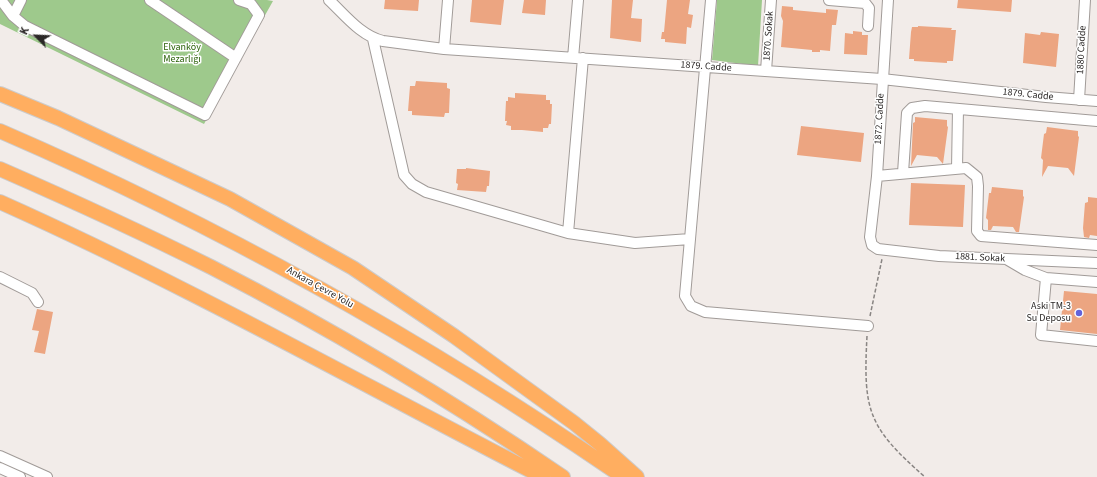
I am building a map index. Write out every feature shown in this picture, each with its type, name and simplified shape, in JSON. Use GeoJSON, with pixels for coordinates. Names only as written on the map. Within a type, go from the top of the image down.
{"type":"FeatureCollection","features":[{"type":"Feature","properties":{"kind":"highway"},"geometry":{"type":"LineString","coordinates":[[0,94],[65,122],[224,196],[348,265],[420,312],[574,423],[637,477]]}},
{"type":"Feature","properties":{"kind":"highway","name":"Ankara Çevre Yolu"},"geometry":{"type":"LineString","coordinates":[[0,131],[136,192],[261,255],[466,373],[623,477]]}},
{"type":"Feature","properties":{"kind":"highway"},"geometry":{"type":"LineString","coordinates":[[0,169],[95,211],[271,299],[431,391],[563,477]]}},
{"type":"Feature","properties":{"kind":"highway"},"geometry":{"type":"LineString","coordinates":[[0,202],[95,245],[172,283],[544,477]]}},
{"type":"Feature","properties":{"kind":"street"},"geometry":{"type":"LineString","coordinates":[[0,0],[13,16],[25,26],[205,115],[259,15],[251,4],[239,0]]}},
{"type":"Feature","properties":{"kind":"street"},"geometry":{"type":"LineString","coordinates":[[13,16],[21,0]]}},
{"type":"Feature","properties":{"kind":"street"},"geometry":{"type":"LineString","coordinates":[[150,0],[236,58]]}},
{"type":"Feature","properties":{"kind":"street","name":"1879. Cadde"},"geometry":{"type":"LineString","coordinates":[[329,0],[364,34],[373,39],[444,49],[882,79],[1097,101]]}},
{"type":"Feature","properties":{"kind":"street"},"geometry":{"type":"LineString","coordinates":[[444,49],[448,0]]}},
{"type":"Feature","properties":{"kind":"street"},"geometry":{"type":"LineString","coordinates":[[568,233],[578,58],[578,0]]}},
{"type":"Feature","properties":{"kind":"street"},"geometry":{"type":"LineString","coordinates":[[711,0],[685,296],[691,306],[700,311],[868,326]]}},
{"type":"Feature","properties":{"kind":"street","name":"1870. Sokak"},"geometry":{"type":"LineString","coordinates":[[766,71],[771,0]]}},
{"type":"Feature","properties":{"kind":"street"},"geometry":{"type":"LineString","coordinates":[[829,0],[865,3],[869,8],[868,26]]}},
{"type":"Feature","properties":{"kind":"street","name":"1872. Cadde"},"geometry":{"type":"LineString","coordinates":[[884,249],[878,249],[872,245],[870,237],[877,176],[888,0]]}},
{"type":"Feature","properties":{"kind":"street","name":"1880 Cadde"},"geometry":{"type":"LineString","coordinates":[[1079,100],[1085,0]]}},
{"type":"Feature","properties":{"kind":"street"},"geometry":{"type":"LineString","coordinates":[[373,39],[404,175],[412,184],[426,192],[568,233],[635,243],[690,239]]}},
{"type":"Feature","properties":{"kind":"street"},"geometry":{"type":"LineString","coordinates":[[904,173],[907,113],[912,108],[925,106],[1097,121]]}},
{"type":"Feature","properties":{"kind":"street"},"geometry":{"type":"LineString","coordinates":[[957,169],[958,109]]}},
{"type":"Feature","properties":{"kind":"street"},"geometry":{"type":"LineString","coordinates":[[877,176],[966,168],[977,177],[976,230],[981,236],[1097,245]]}},
{"type":"Feature","properties":{"kind":"street","name":"1881. Sokak"},"geometry":{"type":"LineString","coordinates":[[884,249],[939,256],[1097,263]]}},
{"type":"Feature","properties":{"kind":"street"},"geometry":{"type":"LineString","coordinates":[[1006,259],[1025,270],[1046,278],[1097,282]]}},
{"type":"Feature","properties":{"kind":"street"},"geometry":{"type":"LineString","coordinates":[[0,277],[32,293],[38,302]]}},
{"type":"Feature","properties":{"kind":"street"},"geometry":{"type":"LineString","coordinates":[[1046,278],[1041,335],[1097,341]]}},
{"type":"Feature","properties":{"kind":"street"},"geometry":{"type":"LineString","coordinates":[[0,456],[47,477]]}},
{"type":"Feature","properties":{"kind":"street"},"geometry":{"type":"LineString","coordinates":[[0,468],[20,477]]}},
{"type":"Feature","properties":{"kind":"path"},"geometry":{"type":"LineString","coordinates":[[884,249],[868,326],[865,384],[871,412],[880,430],[892,447],[924,477]]}},
{"type":"Feature","properties":{"kind":"green space","name":"Elvanköy Mezarlığı"},"geometry":{"type":"Polygon","coordinates":[[[0,0],[273,1],[204,124],[0,24],[0,0]]]}},
{"type":"Feature","properties":{"kind":"green space"},"geometry":{"type":"Polygon","coordinates":[[[717,0],[762,0],[758,66],[712,60],[717,0]]]}},
{"type":"Feature","properties":{"kind":"building"},"geometry":{"type":"Polygon","coordinates":[[[385,0],[419,0],[418,11],[384,9],[385,0]]]}},
{"type":"Feature","properties":{"kind":"building"},"geometry":{"type":"Polygon","coordinates":[[[472,0],[504,0],[501,25],[470,22],[472,0]]]}},
{"type":"Feature","properties":{"kind":"building"},"geometry":{"type":"Polygon","coordinates":[[[524,0],[546,0],[545,15],[522,13],[524,0]]]}},
{"type":"Feature","properties":{"kind":"building"},"geometry":{"type":"Polygon","coordinates":[[[612,0],[633,0],[631,18],[642,19],[641,42],[610,38],[612,0]]]}},
{"type":"Feature","properties":{"kind":"building"},"geometry":{"type":"Polygon","coordinates":[[[667,0],[690,0],[688,14],[693,15],[691,28],[687,27],[686,44],[665,42],[665,39],[661,39],[662,32],[664,32],[667,0]]]}},
{"type":"Feature","properties":{"kind":"building"},"geometry":{"type":"Polygon","coordinates":[[[958,0],[1012,0],[1011,12],[957,8],[958,0]]]}},
{"type":"Feature","properties":{"kind":"building"},"geometry":{"type":"Polygon","coordinates":[[[782,6],[793,7],[793,10],[826,13],[826,9],[838,10],[836,25],[832,25],[830,51],[820,50],[820,52],[812,52],[812,50],[781,47],[783,21],[781,16],[782,6]]]}},
{"type":"Feature","properties":{"kind":"building"},"geometry":{"type":"Polygon","coordinates":[[[912,27],[952,28],[951,30],[956,30],[953,61],[947,61],[947,63],[914,61],[914,59],[909,59],[912,27]]]}},
{"type":"Feature","properties":{"kind":"building"},"geometry":{"type":"Polygon","coordinates":[[[853,31],[862,32],[862,35],[868,35],[867,55],[844,54],[845,33],[853,34],[853,31]]]}},
{"type":"Feature","properties":{"kind":"building"},"geometry":{"type":"Polygon","coordinates":[[[1041,32],[1059,34],[1056,67],[1023,63],[1025,33],[1040,35],[1041,32]]]}},
{"type":"Feature","properties":{"kind":"building"},"geometry":{"type":"Polygon","coordinates":[[[416,81],[447,83],[447,88],[450,89],[449,113],[445,113],[444,117],[412,115],[412,111],[408,111],[410,86],[415,86],[416,81]]]}},
{"type":"Feature","properties":{"kind":"building"},"geometry":{"type":"Polygon","coordinates":[[[515,93],[546,95],[546,100],[550,100],[550,104],[552,104],[551,124],[549,124],[548,128],[543,128],[543,132],[511,130],[511,126],[506,125],[506,101],[508,101],[508,97],[515,98],[515,93]]]}},
{"type":"Feature","properties":{"kind":"building"},"geometry":{"type":"Polygon","coordinates":[[[915,117],[947,120],[948,127],[943,164],[937,157],[917,155],[911,166],[913,123],[915,122],[915,117]]]}},
{"type":"Feature","properties":{"kind":"building"},"geometry":{"type":"Polygon","coordinates":[[[801,126],[864,133],[861,162],[797,155],[801,126]]]}},
{"type":"Feature","properties":{"kind":"building"},"geometry":{"type":"Polygon","coordinates":[[[1047,127],[1078,131],[1079,137],[1074,176],[1068,168],[1048,166],[1042,177],[1043,160],[1041,158],[1044,134],[1046,133],[1047,127]]]}},
{"type":"Feature","properties":{"kind":"building"},"geometry":{"type":"Polygon","coordinates":[[[466,168],[490,171],[489,186],[487,186],[486,192],[457,190],[457,169],[466,168]]]}},
{"type":"Feature","properties":{"kind":"building"},"geometry":{"type":"Polygon","coordinates":[[[911,183],[965,185],[963,227],[909,225],[911,183]]]}},
{"type":"Feature","properties":{"kind":"building"},"geometry":{"type":"Polygon","coordinates":[[[992,187],[1023,190],[1024,197],[1019,232],[1016,232],[1013,227],[993,226],[991,230],[988,230],[988,220],[986,218],[989,193],[991,193],[992,187]]]}},
{"type":"Feature","properties":{"kind":"building"},"geometry":{"type":"Polygon","coordinates":[[[1088,197],[1097,198],[1097,236],[1090,235],[1089,238],[1084,237],[1083,228],[1085,203],[1088,202],[1088,197]]]}},
{"type":"Feature","properties":{"kind":"building","name":"Aski TM-3 Su Deposu"},"geometry":{"type":"Polygon","coordinates":[[[1064,291],[1097,294],[1097,334],[1060,330],[1064,291]]]}},
{"type":"Feature","properties":{"kind":"building"},"geometry":{"type":"Polygon","coordinates":[[[37,309],[53,312],[45,354],[34,352],[39,331],[32,330],[37,309]]]}},
{"type":"Feature","properties":{"kind":"place","name":"Aski TM-3 Su Deposu"},"geometry":{"type":"Point","coordinates":[1079,313]}}]}
